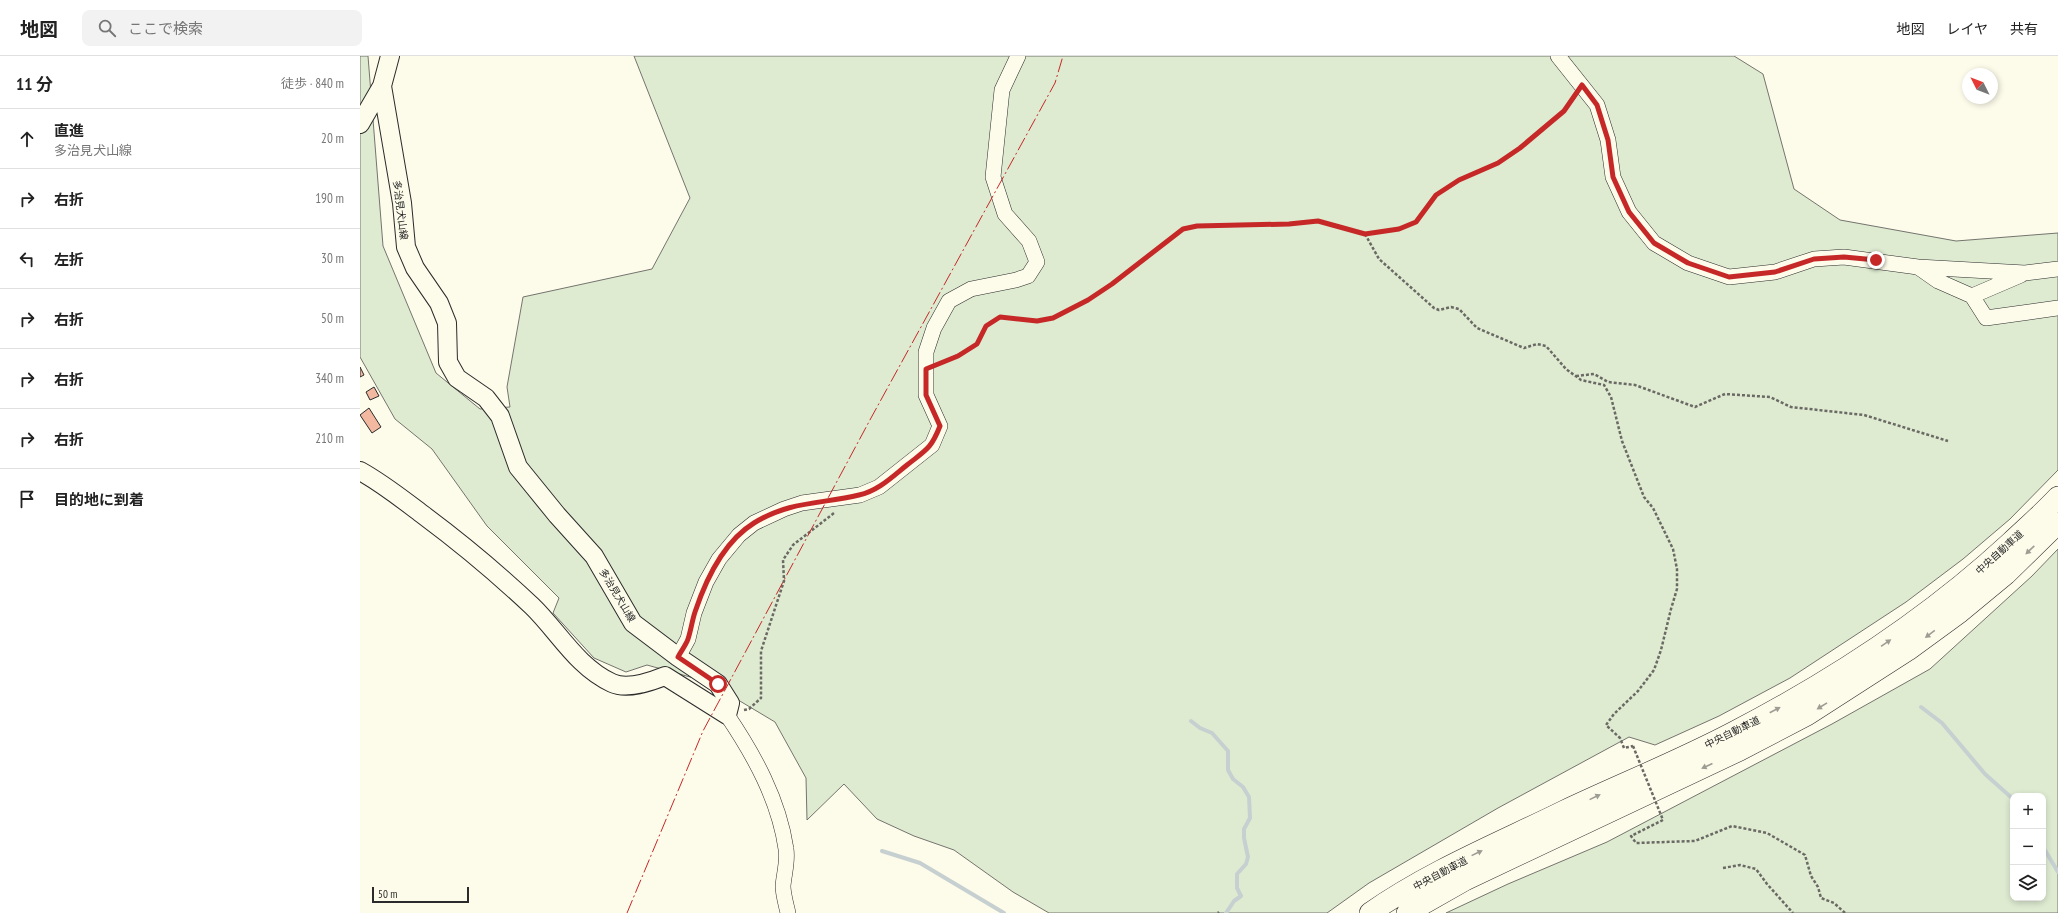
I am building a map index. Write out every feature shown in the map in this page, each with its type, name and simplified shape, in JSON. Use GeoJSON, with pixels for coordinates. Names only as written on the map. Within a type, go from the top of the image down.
{"type":"FeatureCollection","features":[{"type":"Feature","properties":{"kind":"highway","name":"中央自動車道"},"geometry":{"type":"LineString","coordinates":[[1370,913],[1438,872],[1732,733],[1799,698],[1898,635],[1949,596],[1993,558],[2058,497]]}},
{"type":"Feature","properties":{"kind":"highway","name":"中央自動車道"},"geometry":{"type":"LineString","coordinates":[[1408,913],[1465,880],[1740,750],[1807,715],[1908,650],[1960,612],[2006,574],[2058,524]]}},
{"type":"Feature","properties":{"kind":"main road","name":"多治見犬山線"},"geometry":{"type":"LineString","coordinates":[[360,124],[382,86],[390,56]]}},
{"type":"Feature","properties":{"kind":"main road","name":"多治見犬山線"},"geometry":{"type":"LineString","coordinates":[[382,86],[402,203],[406,247],[415,268],[439,303],[447,323],[448,362],[458,378],[486,398],[500,416],[518,467],[552,510],[594,556],[633,623],[678,657],[718,684],[730,703],[727,715]]}},
{"type":"Feature","properties":{"kind":"main road"},"geometry":{"type":"LineString","coordinates":[[360,472],[403,500],[476,555],[533,607],[566,646],[596,674],[613,684],[625,686],[651,681],[665,676],[727,715]]}},
{"type":"Feature","properties":{"kind":"street"},"geometry":{"type":"LineString","coordinates":[[678,657],[688,639],[694,613],[706,582],[719,559],[739,535],[754,523],[784,509],[802,503],[860,495],[879,487],[932,445],[940,426],[926,395],[926,352],[932,334],[949,301],[971,289],[1016,280],[1028,276],[1037,262],[1028,241],[1005,214],[993,177],[1002,90],[1018,56]]}},
{"type":"Feature","properties":{"kind":"street"},"geometry":{"type":"LineString","coordinates":[[1558,56],[1597,105],[1608,140],[1613,177],[1629,212],[1654,243],[1688,263],[1729,277],[1775,272],[1814,259],[1844,257],[1918,267],[2025,273],[2058,269]]}},
{"type":"Feature","properties":{"kind":"street"},"geometry":{"type":"LineString","coordinates":[[1918,267],[1938,281],[1972,296],[1986,318],[2058,308]]}},
{"type":"Feature","properties":{"kind":"street"},"geometry":{"type":"LineString","coordinates":[[1972,296],[2025,273]]}},
{"type":"Feature","properties":{"kind":"street"},"geometry":{"type":"LineString","coordinates":[[727,715],[750,748],[782,827],[786,851],[783,888],[788,913]]}},
{"type":"Feature","properties":{"kind":"path"},"geometry":{"type":"LineString","coordinates":[[926,369],[958,356],[977,344],[986,326],[1000,317],[1037,321],[1053,318],[1088,300],[1142,262],[1183,229],[1197,226],[1289,224],[1318,221],[1365,234],[1399,229],[1416,222],[1436,195],[1459,180],[1498,163],[1520,148],[1564,111],[1582,85]]}},
{"type":"Feature","properties":{"kind":"path"},"geometry":{"type":"LineString","coordinates":[[1365,234],[1379,259],[1434,308],[1439,310],[1451,307],[1459,309],[1476,328],[1524,348],[1537,344],[1546,346],[1566,369],[1581,380],[1604,385],[1611,397],[1622,441],[1644,497],[1653,508],[1673,549],[1677,569],[1677,589],[1670,608],[1661,650],[1654,670],[1638,691],[1614,714],[1606,725],[1620,738],[1624,748],[1632,746],[1663,820],[1631,836],[1636,843],[1695,841],[1732,826],[1767,833],[1805,855],[1811,876],[1818,887],[1822,898],[1834,903],[1845,913]]}},
{"type":"Feature","properties":{"kind":"path"},"geometry":{"type":"LineString","coordinates":[[1576,376],[1594,374],[1608,382],[1635,385],[1695,407],[1725,394],[1770,397],[1791,407],[1864,416],[1948,441]]}},
{"type":"Feature","properties":{"kind":"path"},"geometry":{"type":"LineString","coordinates":[[727,715],[750,709],[761,698],[761,651],[784,581],[783,560],[793,545],[837,512]]}},
{"type":"Feature","properties":{"kind":"path"},"geometry":{"type":"LineString","coordinates":[[1723,868],[1740,864],[1756,869],[1767,884],[1793,913]]}},
{"type":"Feature","properties":{"kind":"green space"},"geometry":{"type":"Polygon","coordinates":[[[360,56],[368,56],[383,246],[436,373],[480,409],[510,407],[507,387],[523,297],[652,269],[690,198],[634,56],[1734,56],[1763,74],[1794,189],[1840,220],[1956,241],[2058,233],[2058,470],[2010,519],[1963,559],[1906,602],[1790,678],[1719,716],[1655,745],[1629,737],[1498,808],[1369,883],[1327,913],[1049,913],[1013,892],[954,850],[914,836],[877,819],[844,784],[807,820],[806,778],[775,722],[708,682],[647,665],[626,672],[594,658],[553,613],[559,598],[487,526],[432,449],[395,419],[360,357],[360,56]]]}},
{"type":"Feature","properties":{"kind":"green space"},"geometry":{"type":"Polygon","coordinates":[[[2058,549],[2058,913],[1446,913],[1508,884],[1607,842],[1832,724],[1930,669],[2032,576],[2058,549]]]}},
{"type":"Feature","properties":{"kind":"building"},"geometry":{"type":"Polygon","coordinates":[[[360,367],[364,375],[360,377],[360,367]]]}},
{"type":"Feature","properties":{"kind":"building"},"geometry":{"type":"Polygon","coordinates":[[[374,387],[379,396],[370,400],[366,392],[374,387]]]}},
{"type":"Feature","properties":{"kind":"building"},"geometry":{"type":"Polygon","coordinates":[[[369,408],[381,427],[372,433],[360,415],[369,408]]]}},
{"type":"Feature","properties":{"kind":"waterway"},"geometry":{"type":"LineString","coordinates":[[1921,707],[1942,723],[1985,774],[2010,796]]}},
{"type":"Feature","properties":{"kind":"waterway"},"geometry":{"type":"LineString","coordinates":[[1191,721],[1200,728],[1212,733],[1228,751],[1228,770],[1233,779],[1243,787],[1249,797],[1250,818],[1244,829],[1244,838],[1248,857],[1246,864],[1237,874],[1237,888],[1241,896],[1234,901],[1226,913]]}},
{"type":"Feature","properties":{"kind":"waterway"},"geometry":{"type":"LineString","coordinates":[[882,851],[920,863],[1004,913]]}},
{"type":"Feature","properties":{"kind":"waterway"},"geometry":{"type":"LineString","coordinates":[[2046,852],[2058,872]]}},
{"type":"Feature","properties":{"kind":"power"},"geometry":{"type":"LineString","coordinates":[[627,913],[703,731],[871,418],[1055,83],[1063,56]]}},
{"type":"Feature","properties":{"kind":"route"},"geometry":{"type":"LineString","coordinates":[[718,684],[678,657],[688,639],[694,613],[706,582],[719,559],[739,535],[754,523],[784,509],[802,503],[860,495],[879,487],[932,445],[940,426],[926,395],[926,369],[942,361],[958,356],[977,344],[986,326],[1000,317],[1037,321],[1053,318],[1088,300],[1142,262],[1183,229],[1197,226],[1289,224],[1318,221],[1365,234],[1388,229],[1399,229],[1416,222],[1436,195],[1459,180],[1498,163],[1520,148],[1564,111],[1574,99],[1582,85],[1597,105],[1608,140],[1613,177],[1629,212],[1654,243],[1688,263],[1729,277],[1775,272],[1814,259],[1844,257],[1876,260]]}}]}
